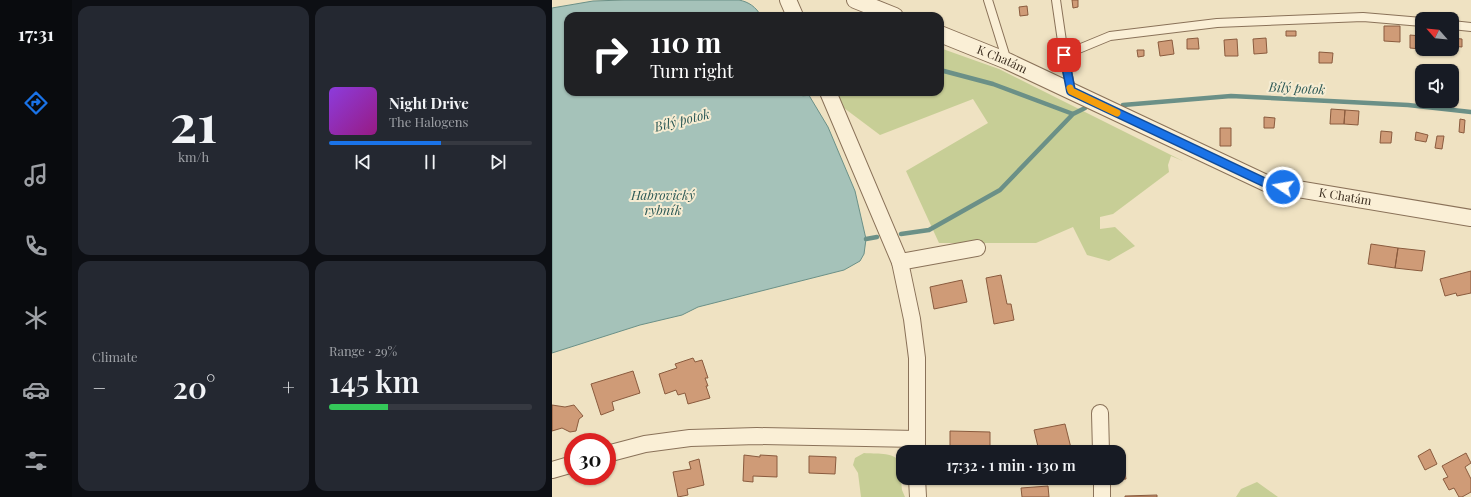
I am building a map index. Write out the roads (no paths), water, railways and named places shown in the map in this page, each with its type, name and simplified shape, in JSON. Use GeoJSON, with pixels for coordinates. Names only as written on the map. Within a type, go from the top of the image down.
{"type":"FeatureCollection","features":[{"type":"Feature","properties":{"kind":"street"},"geometry":{"type":"LineString","coordinates":[[788,0],[794,12]]}},
{"type":"Feature","properties":{"kind":"street"},"geometry":{"type":"LineString","coordinates":[[855,0],[885,12]]}},
{"type":"Feature","properties":{"kind":"street","name":"K Chatám"},"geometry":{"type":"LineString","coordinates":[[944,36],[1007,61],[1268,184],[1471,218]]}},
{"type":"Feature","properties":{"kind":"street"},"geometry":{"type":"LineString","coordinates":[[830,96],[900,262],[912,319],[917,358],[917,445]]}},
{"type":"Feature","properties":{"kind":"street"},"geometry":{"type":"LineString","coordinates":[[900,262],[977,248]]}},
{"type":"Feature","properties":{"kind":"street"},"geometry":{"type":"LineString","coordinates":[[1100,414],[1101,445]]}},
{"type":"Feature","properties":{"kind":"street"},"geometry":{"type":"LineString","coordinates":[[616,452],[645,444],[690,438],[757,436],[901,445]]}},
{"type":"Feature","properties":{"kind":"street"},"geometry":{"type":"LineString","coordinates":[[552,470],[564,467]]}},
{"type":"Feature","properties":{"kind":"street"},"geometry":{"type":"LineString","coordinates":[[917,485],[918,497]]}},
{"type":"Feature","properties":{"kind":"street"},"geometry":{"type":"LineString","coordinates":[[1102,485],[1102,497]]}},
{"type":"Feature","properties":{"kind":"lane"},"geometry":{"type":"LineString","coordinates":[[988,0],[1007,61]]}},
{"type":"Feature","properties":{"kind":"lane"},"geometry":{"type":"LineString","coordinates":[[1056,0],[1071,91]]}},
{"type":"Feature","properties":{"kind":"lane"},"geometry":{"type":"LineString","coordinates":[[1064,55],[1110,36],[1217,23],[1363,17],[1415,21]]}},
{"type":"Feature","properties":{"kind":"lane"},"geometry":{"type":"LineString","coordinates":[[1459,26],[1471,27]]}},
{"type":"Feature","properties":{"kind":"water","name":"Habrovický rybník"},"geometry":{"type":"Polygon","coordinates":[[[739,0],[752,5],[758,12],[564,12],[564,96],[809,96],[828,127],[855,191],[866,239],[864,254],[860,261],[844,270],[698,307],[682,315],[640,325],[552,353],[552,8],[593,1],[739,0]]]}},
{"type":"Feature","properties":{"kind":"waterway","name":"Bílý potok"},"geometry":{"type":"LineString","coordinates":[[944,71],[993,84],[1073,114],[1085,108]]}},
{"type":"Feature","properties":{"kind":"waterway","name":"Bílý potok"},"geometry":{"type":"LineString","coordinates":[[1123,105],[1231,96],[1408,105],[1471,112]]}},
{"type":"Feature","properties":{"kind":"waterway"},"geometry":{"type":"LineString","coordinates":[[901,234],[929,230],[1000,190],[1073,114]]}},
{"type":"Feature","properties":{"kind":"waterway"},"geometry":{"type":"LineString","coordinates":[[866,239],[877,237]]}}]}
